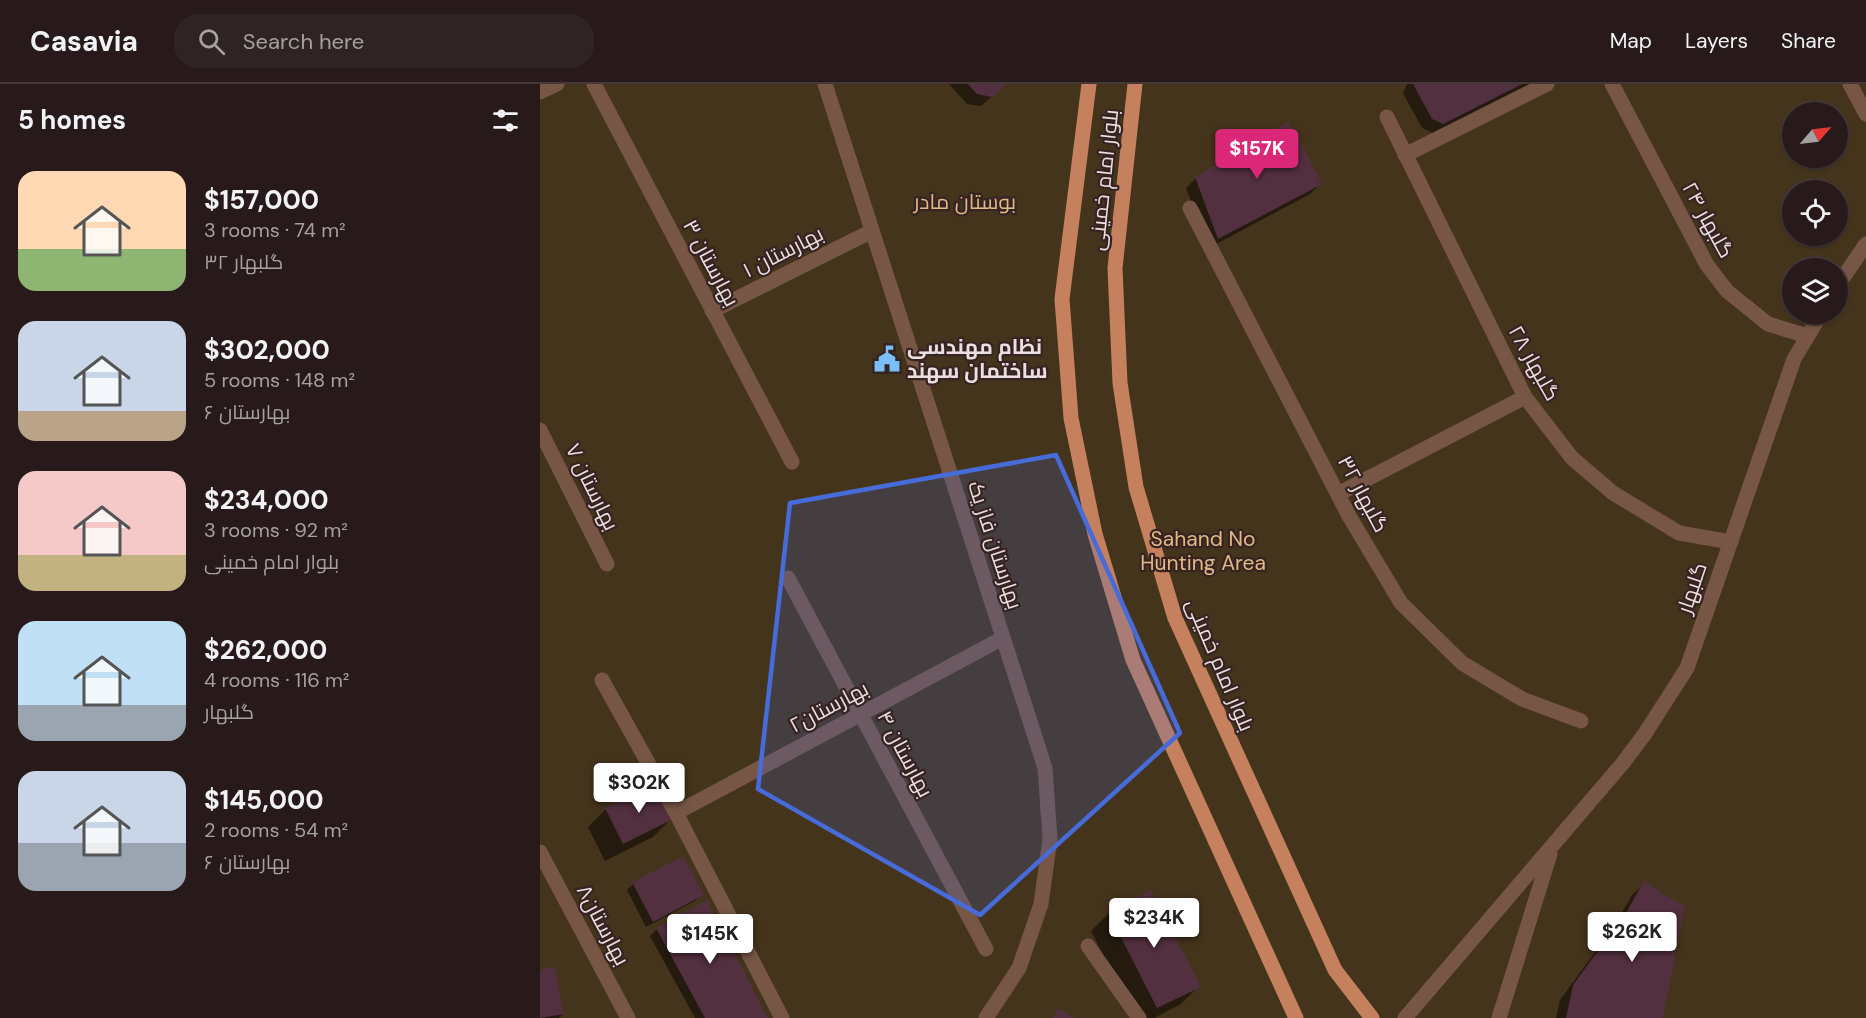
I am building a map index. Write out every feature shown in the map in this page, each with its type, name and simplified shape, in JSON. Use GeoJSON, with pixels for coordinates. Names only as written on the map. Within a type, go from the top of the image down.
{"type":"FeatureCollection","features":[{"type":"Feature","properties":{"kind":"main road","name":"بلوار امام خمینی"},"geometry":{"type":"LineString","coordinates":[[1089,84],[1062,299],[1071,418],[1095,534],[1133,660],[1296,1018]]}},
{"type":"Feature","properties":{"kind":"main road","name":"بلوار امام خمینی"},"geometry":{"type":"LineString","coordinates":[[1135,84],[1115,268],[1120,384],[1136,486],[1179,629],[1335,970],[1372,1018]]}},
{"type":"Feature","properties":{"kind":"street"},"geometry":{"type":"LineString","coordinates":[[540,92],[557,84]]}},
{"type":"Feature","properties":{"kind":"street","name":"بهارستان ۳"},"geometry":{"type":"LineString","coordinates":[[594,84],[792,462]]}},
{"type":"Feature","properties":{"kind":"street","name":"بهارستان فاز یک"},"geometry":{"type":"LineString","coordinates":[[825,84],[1045,768],[1050,839],[1041,904],[1019,968],[987,1018]]}},
{"type":"Feature","properties":{"kind":"street"},"geometry":{"type":"LineString","coordinates":[[1405,155],[1547,84]]}},
{"type":"Feature","properties":{"kind":"street","name":"گلبهار ۲۴"},"geometry":{"type":"LineString","coordinates":[[1612,84],[1707,265],[1720,282],[1749,310],[1768,324],[1807,336]]}},
{"type":"Feature","properties":{"kind":"street"},"geometry":{"type":"LineString","coordinates":[[1850,84],[1866,114]]}},
{"type":"Feature","properties":{"kind":"street","name":"گلبهار ۲۸"},"geometry":{"type":"LineString","coordinates":[[1387,117],[1525,397],[1572,458],[1613,493],[1679,533],[1731,542]]}},
{"type":"Feature","properties":{"kind":"street","name":"گلبهار ۳۲"},"geometry":{"type":"LineString","coordinates":[[1190,208],[1338,494],[1401,603],[1462,663],[1522,699],[1581,722]]}},
{"type":"Feature","properties":{"kind":"street","name":"بهارستان ۱"},"geometry":{"type":"LineString","coordinates":[[712,311],[872,231]]}},
{"type":"Feature","properties":{"kind":"street"},"geometry":{"type":"LineString","coordinates":[[1848,270],[1866,244]]}},
{"type":"Feature","properties":{"kind":"street","name":"گلبهار"},"geometry":{"type":"LineString","coordinates":[[1405,1018],[1552,848],[1644,735],[1687,668],[1794,358],[1815,324]]}},
{"type":"Feature","properties":{"kind":"street"},"geometry":{"type":"LineString","coordinates":[[1338,494],[1525,397]]}},
{"type":"Feature","properties":{"kind":"street","name":"بهارستان ۷"},"geometry":{"type":"LineString","coordinates":[[540,430],[607,564]]}},
{"type":"Feature","properties":{"kind":"street","name":"بهارستان ۴"},"geometry":{"type":"LineString","coordinates":[[788,578],[986,949]]}},
{"type":"Feature","properties":{"kind":"street","name":"بهارستان۲"},"geometry":{"type":"LineString","coordinates":[[676,813],[1003,638]]}},
{"type":"Feature","properties":{"kind":"street"},"geometry":{"type":"LineString","coordinates":[[602,680],[676,813],[782,1018]]}},
{"type":"Feature","properties":{"kind":"street"},"geometry":{"type":"LineString","coordinates":[[1500,1018],[1552,848]]}},
{"type":"Feature","properties":{"kind":"street","name":"بهارستان۸"},"geometry":{"type":"LineString","coordinates":[[540,852],[628,1018]]}},
{"type":"Feature","properties":{"kind":"street"},"geometry":{"type":"LineString","coordinates":[[1089,946],[1139,1018]]}},
{"type":"Feature","properties":{"kind":"highlighted area"},"geometry":{"type":"Polygon","coordinates":[[[1056,455],[1180,733],[980,915],[758,789],[790,503],[1056,455]]]}},
{"type":"Feature","properties":{"kind":"green space","name":"Sahand No Hunting Area"},"geometry":{"type":"Polygon","coordinates":[[[540,84],[1866,84],[1866,1018],[540,1018],[540,84]]]}},
{"type":"Feature","properties":{"kind":"building"},"geometry":{"type":"Polygon","coordinates":[[[968,84],[1007,84],[992,97],[977,94],[968,84]]]}},
{"type":"Feature","properties":{"kind":"building"},"geometry":{"type":"Polygon","coordinates":[[[1413,84],[1522,84],[1443,124],[1432,119],[1413,84]]]}},
{"type":"Feature","properties":{"kind":"building"},"geometry":{"type":"Polygon","coordinates":[[[1287,122],[1298,137],[1322,184],[1218,239],[1195,177],[1287,122]]]}},
{"type":"Feature","properties":{"kind":"building"},"geometry":{"type":"Polygon","coordinates":[[[655,783],[673,819],[623,844],[605,808],[655,783]]]}},
{"type":"Feature","properties":{"kind":"building"},"geometry":{"type":"Polygon","coordinates":[[[683,856],[704,895],[653,922],[632,882],[683,856]]]}},
{"type":"Feature","properties":{"kind":"building"},"geometry":{"type":"Polygon","coordinates":[[[1644,881],[1685,907],[1663,1018],[1566,1018],[1573,985],[1627,911],[1644,881]]]}},
{"type":"Feature","properties":{"kind":"building"},"geometry":{"type":"Polygon","coordinates":[[[1151,890],[1201,987],[1157,1008],[1108,912],[1151,890]]]}},
{"type":"Feature","properties":{"kind":"building"},"geometry":{"type":"Polygon","coordinates":[[[707,900],[768,1018],[705,1018],[656,928],[707,900]]]}},
{"type":"Feature","properties":{"kind":"building"},"geometry":{"type":"Polygon","coordinates":[[[555,967],[564,1014],[540,1018],[540,970],[555,967]]]}},
{"type":"Feature","properties":{"kind":"building"},"geometry":{"type":"Polygon","coordinates":[[[1058,1008],[1074,1018],[1053,1018],[1058,1008]]]}},
{"type":"Feature","properties":{"kind":"place","name":"نظام مهندسی ساختمان سهند"},"geometry":{"type":"Point","coordinates":[887,359]}},
{"type":"Feature","properties":{"kind":"park label","name":"بوستان مادر"},"geometry":{"type":"Point","coordinates":[965,202]}}]}
